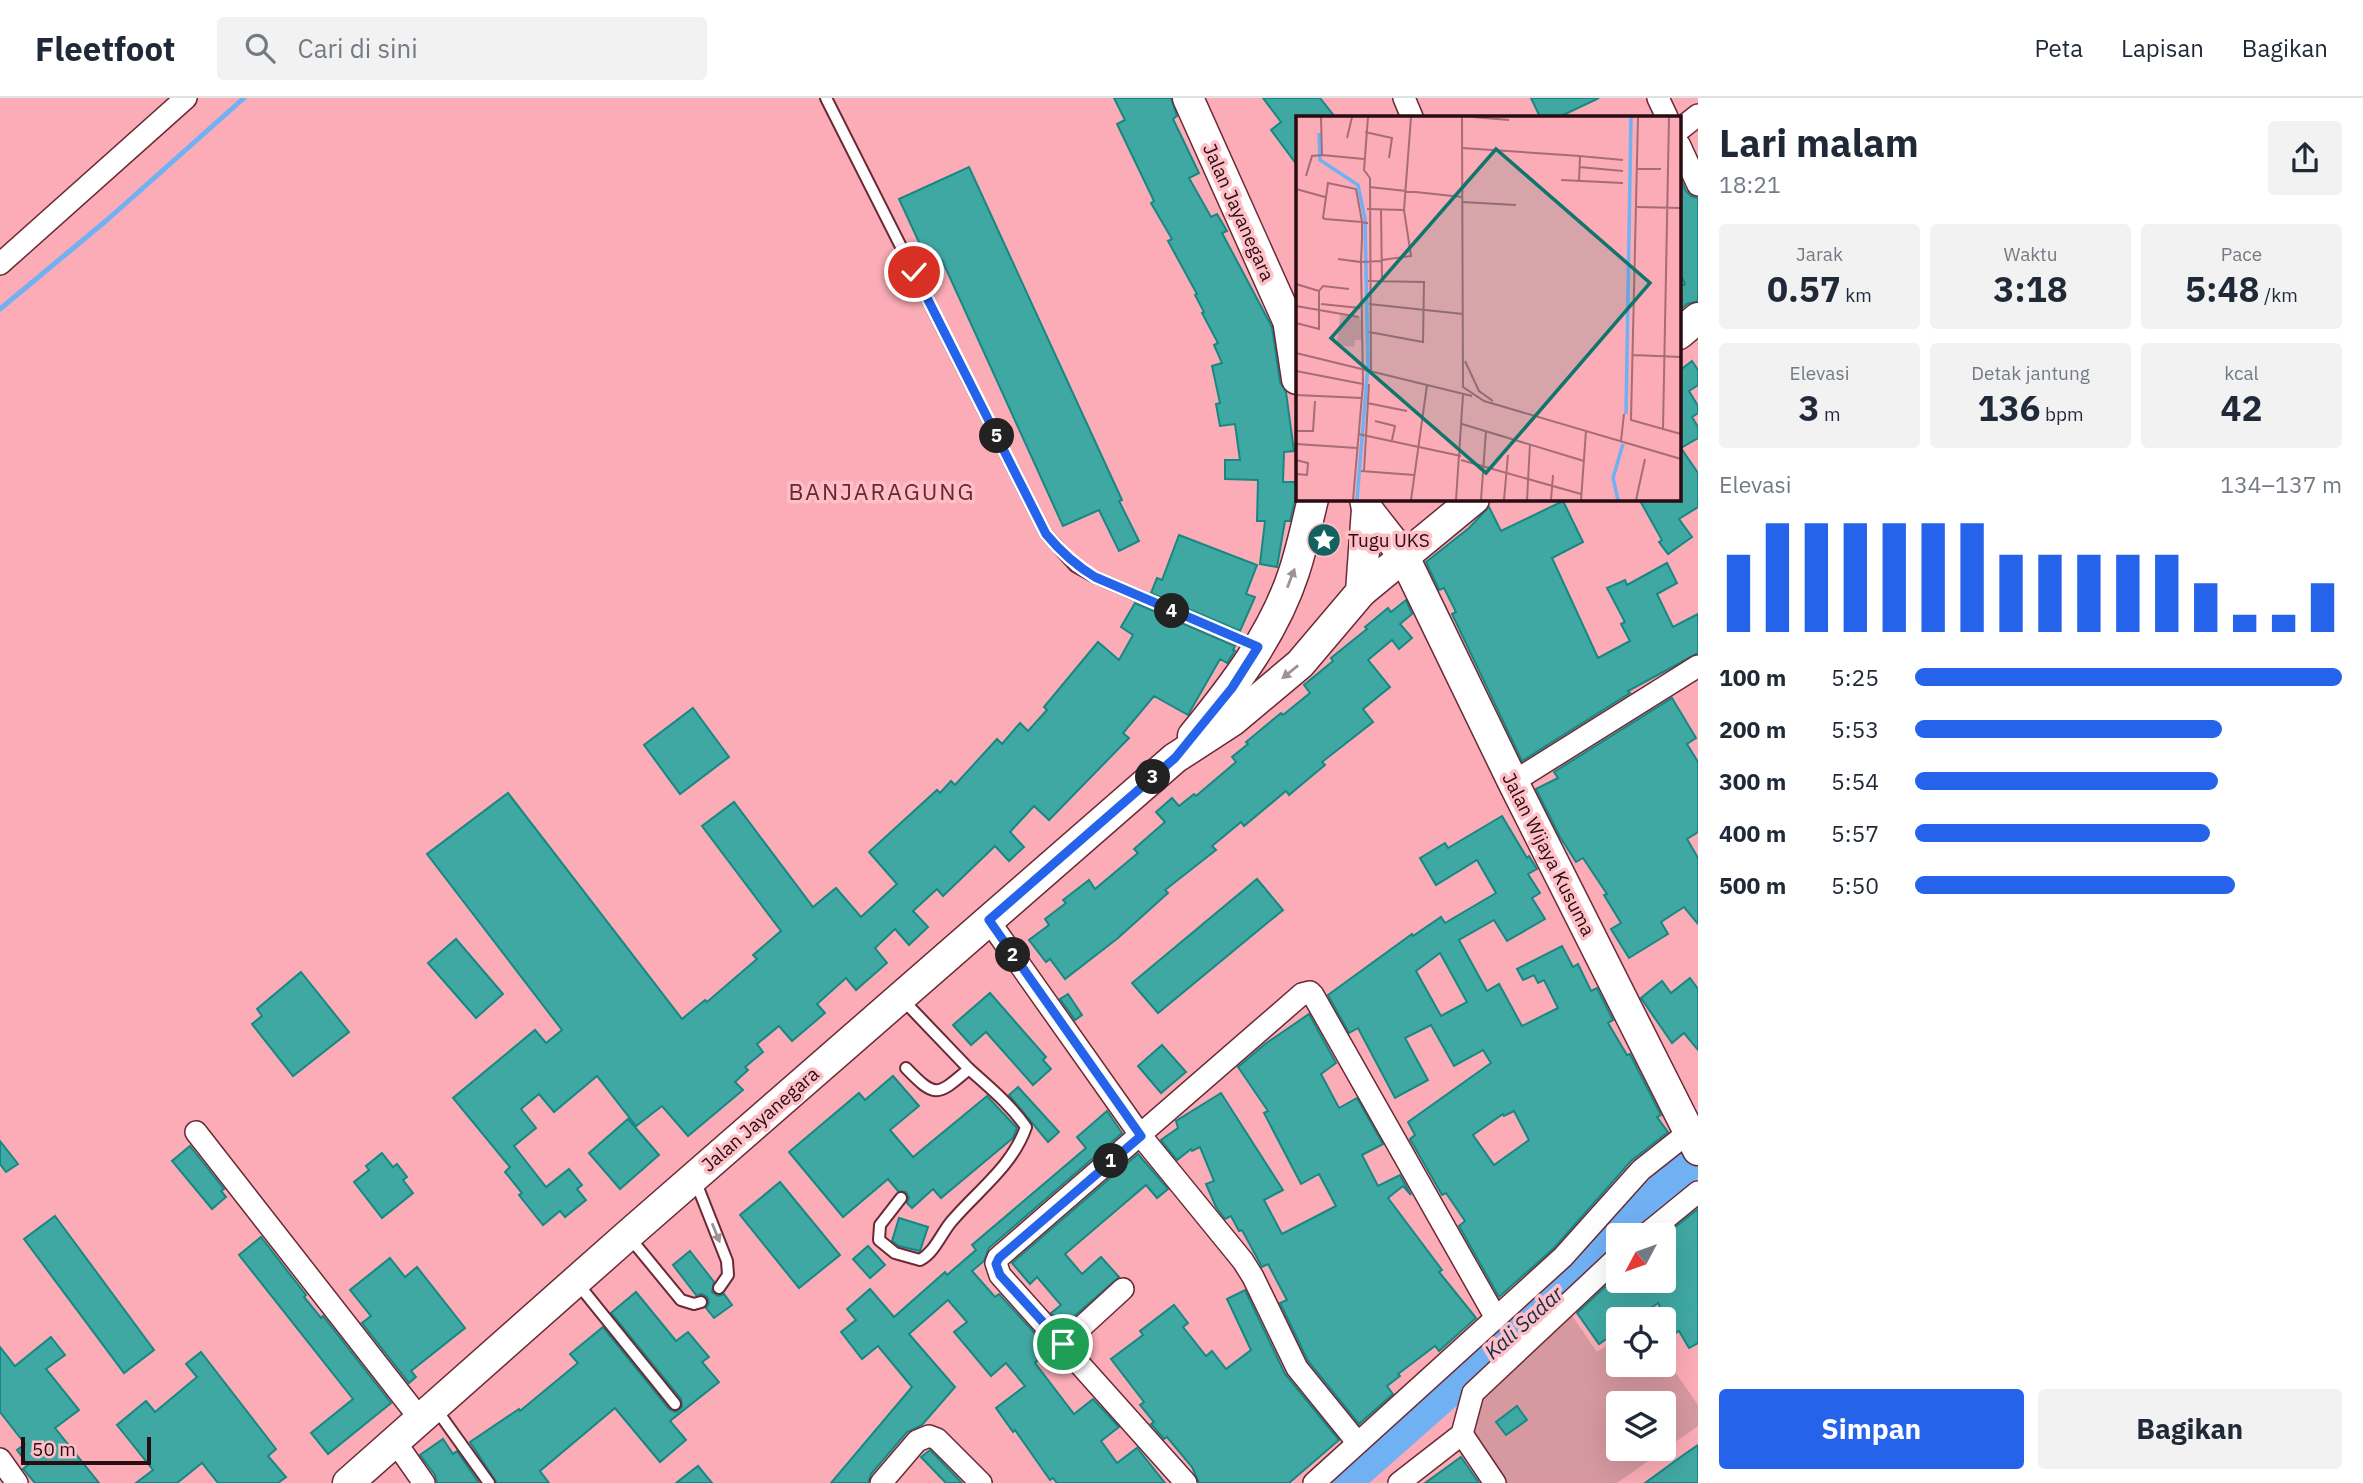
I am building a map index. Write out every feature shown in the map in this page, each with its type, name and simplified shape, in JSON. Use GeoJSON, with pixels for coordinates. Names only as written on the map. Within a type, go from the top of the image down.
{"type":"FeatureCollection","features":[{"type":"Feature","properties":{"kind":"main road","name":"Jalan Jayanegara"},"geometry":{"type":"LineString","coordinates":[[1188,98],[1293,333],[1296,368]]}},
{"type":"Feature","properties":{"kind":"main road"},"geometry":{"type":"LineString","coordinates":[[1680,333],[1698,318]]}},
{"type":"Feature","properties":{"kind":"main road","name":"Jalan Jayanegara"},"geometry":{"type":"LineString","coordinates":[[1175,758],[1232,688],[1278,611],[1294,572],[1313,500]]}},
{"type":"Feature","properties":{"kind":"main road","name":"Jalan Jayanegara"},"geometry":{"type":"LineString","coordinates":[[348,1483],[1175,758],[1232,721],[1300,664],[1361,592],[1473,500]]}},
{"type":"Feature","properties":{"kind":"main road"},"geometry":{"type":"LineString","coordinates":[[1361,592],[1366,504]]}},
{"type":"Feature","properties":{"kind":"main road","name":"Jalan Wijaya Kusuma"},"geometry":{"type":"LineString","coordinates":[[1366,504],[1403,555],[1513,782],[1695,1144]]}},
{"type":"Feature","properties":{"kind":"main road"},"geometry":{"type":"LineString","coordinates":[[1278,611],[1282,624],[1294,637],[1301,641],[1321,640]]}},
{"type":"Feature","properties":{"kind":"street"},"geometry":{"type":"LineString","coordinates":[[0,264],[186,98]]}},
{"type":"Feature","properties":{"kind":"street"},"geometry":{"type":"LineString","coordinates":[[1404,98],[1412,116]]}},
{"type":"Feature","properties":{"kind":"street"},"geometry":{"type":"LineString","coordinates":[[1658,98],[1667,116]]}},
{"type":"Feature","properties":{"kind":"street"},"geometry":{"type":"LineString","coordinates":[[1680,129],[1698,116]]}},
{"type":"Feature","properties":{"kind":"street"},"geometry":{"type":"LineString","coordinates":[[1680,146],[1698,185]]}},
{"type":"Feature","properties":{"kind":"street"},"geometry":{"type":"LineString","coordinates":[[1513,782],[1698,666]]}},
{"type":"Feature","properties":{"kind":"street"},"geometry":{"type":"LineString","coordinates":[[989,920],[1141,1136],[1243,1261],[1297,1368],[1357,1443]]}},
{"type":"Feature","properties":{"kind":"street"},"geometry":{"type":"LineString","coordinates":[[1180,1481],[1000,1275],[996,1264],[999,1258],[1303,994],[1310,992],[1496,1318]]}},
{"type":"Feature","properties":{"kind":"street"},"geometry":{"type":"LineString","coordinates":[[196,1132],[428,1413]]}},
{"type":"Feature","properties":{"kind":"street"},"geometry":{"type":"LineString","coordinates":[[1314,1483],[1577,1242],[1642,1170],[1695,1144]]}},
{"type":"Feature","properties":{"kind":"street"},"geometry":{"type":"LineString","coordinates":[[1660,1223],[1698,1192]]}},
{"type":"Feature","properties":{"kind":"street"},"geometry":{"type":"LineString","coordinates":[[1399,1483],[1422,1476],[1462,1434],[1473,1393],[1606,1268]]}},
{"type":"Feature","properties":{"kind":"street"},"geometry":{"type":"LineString","coordinates":[[1063,1344],[1123,1289]]}},
{"type":"Feature","properties":{"kind":"street"},"geometry":{"type":"LineString","coordinates":[[1462,1434],[1495,1483]]}},
{"type":"Feature","properties":{"kind":"street"},"geometry":{"type":"LineString","coordinates":[[881,1483],[917,1441],[929,1436],[937,1439],[981,1483]]}},
{"type":"Feature","properties":{"kind":"street"},"geometry":{"type":"LineString","coordinates":[[396,1443],[424,1483]]}},
{"type":"Feature","properties":{"kind":"street"},"geometry":{"type":"LineString","coordinates":[[0,1460],[17,1483]]}},
{"type":"Feature","properties":{"kind":"lane"},"geometry":{"type":"LineString","coordinates":[[826,98],[1046,534],[1075,566],[1095,577],[1258,647]]}},
{"type":"Feature","properties":{"kind":"lane"},"geometry":{"type":"LineString","coordinates":[[900,997],[969,1069],[1001,1096],[1026,1127],[1008,1161],[950,1223],[929,1253],[920,1260],[895,1254],[879,1240],[880,1225],[901,1198]]}},
{"type":"Feature","properties":{"kind":"lane"},"geometry":{"type":"LineString","coordinates":[[906,1068],[928,1088],[937,1091],[945,1089],[969,1069]]}},
{"type":"Feature","properties":{"kind":"lane"},"geometry":{"type":"LineString","coordinates":[[694,1177],[727,1261],[728,1275],[719,1288]]}},
{"type":"Feature","properties":{"kind":"lane"},"geometry":{"type":"LineString","coordinates":[[628,1235],[681,1300],[694,1304],[701,1302]]}},
{"type":"Feature","properties":{"kind":"lane"},"geometry":{"type":"LineString","coordinates":[[576,1282],[675,1404]]}},
{"type":"Feature","properties":{"kind":"lane"},"geometry":{"type":"LineString","coordinates":[[428,1413],[489,1483]]}},
{"type":"Feature","properties":{"kind":"shaded area"},"geometry":{"type":"Polygon","coordinates":[[[1570,1313],[1597,1352],[1606,1346],[1606,1377],[1676,1377],[1676,1373],[1698,1405],[1698,1426],[1676,1441],[1676,1391],[1606,1391],[1606,1461],[1648,1461],[1617,1483],[1502,1483],[1469,1434],[1479,1397],[1570,1313]]]}},
{"type":"Feature","properties":{"kind":"building"},"geometry":{"type":"Polygon","coordinates":[[[1114,98],[1171,98],[1177,116],[1173,119],[1199,173],[1189,178],[1211,217],[1217,214],[1227,231],[1222,233],[1272,327],[1280,382],[1286,392],[1294,451],[1284,452],[1283,482],[1296,482],[1296,496],[1290,521],[1285,521],[1277,567],[1260,564],[1265,521],[1257,521],[1258,480],[1225,479],[1225,460],[1240,460],[1235,424],[1220,426],[1216,404],[1220,403],[1212,366],[1222,363],[1214,345],[1218,343],[1202,313],[1204,312],[1195,295],[1197,294],[1168,241],[1172,239],[1151,203],[1154,201],[1117,124],[1125,120],[1114,98]]]}},
{"type":"Feature","properties":{"kind":"building"},"geometry":{"type":"Polygon","coordinates":[[[1263,98],[1320,98],[1334,116],[1296,116],[1296,164],[1271,130],[1281,122],[1263,98]]]}},
{"type":"Feature","properties":{"kind":"building"},"geometry":{"type":"Polygon","coordinates":[[[1531,98],[1599,98],[1561,116],[1540,116],[1531,98]]]}},
{"type":"Feature","properties":{"kind":"building"},"geometry":{"type":"Polygon","coordinates":[[[969,167],[1139,541],[1119,551],[1099,510],[1063,526],[942,260],[930,266],[899,199],[969,167]]]}},
{"type":"Feature","properties":{"kind":"building"},"geometry":{"type":"Polygon","coordinates":[[[1680,177],[1686,191],[1698,198],[1698,301],[1687,304],[1680,310],[1680,286],[1685,284],[1680,274],[1680,177]]]}},
{"type":"Feature","properties":{"kind":"building"},"geometry":{"type":"Polygon","coordinates":[[[1692,361],[1698,370],[1698,385],[1689,391],[1698,406],[1698,413],[1692,417],[1698,427],[1698,438],[1681,448],[1698,473],[1698,507],[1679,519],[1692,537],[1668,554],[1659,542],[1662,540],[1640,500],[1680,500],[1680,370],[1692,361]]]}},
{"type":"Feature","properties":{"kind":"building"},"geometry":{"type":"Polygon","coordinates":[[[1563,501],[1583,542],[1552,558],[1598,658],[1630,641],[1621,624],[1625,622],[1607,588],[1625,580],[1627,585],[1667,563],[1677,583],[1657,594],[1673,627],[1698,614],[1698,653],[1628,691],[1630,693],[1522,761],[1452,614],[1456,612],[1444,588],[1439,590],[1426,562],[1469,528],[1489,507],[1501,531],[1563,501]]]}},
{"type":"Feature","properties":{"kind":"building"},"geometry":{"type":"Polygon","coordinates":[[[1179,535],[1257,565],[1246,594],[1255,597],[1240,631],[1151,593],[1157,578],[1162,580],[1179,535]]]}},
{"type":"Feature","properties":{"kind":"building"},"geometry":{"type":"Polygon","coordinates":[[[1406,600],[1412,614],[1400,624],[1412,638],[1399,649],[1392,640],[1368,660],[1390,687],[1363,709],[1373,722],[1322,762],[1325,765],[1289,795],[1286,791],[1244,826],[1241,822],[1212,846],[1216,850],[1165,890],[1168,893],[1118,938],[1065,979],[1050,959],[1046,962],[1029,940],[1049,925],[1045,919],[1066,903],[1063,900],[1089,880],[1095,889],[1138,853],[1134,849],[1165,822],[1156,812],[1172,798],[1179,806],[1194,794],[1196,796],[1236,762],[1232,757],[1248,744],[1246,742],[1310,693],[1304,685],[1333,661],[1331,658],[1388,608],[1391,612],[1406,600]]]}},
{"type":"Feature","properties":{"kind":"building"},"geometry":{"type":"Polygon","coordinates":[[[1135,603],[1235,646],[1235,651],[1227,663],[1220,659],[1188,715],[1154,696],[1123,733],[1129,738],[1049,820],[1034,806],[1010,832],[1024,847],[1009,861],[995,846],[943,896],[937,889],[913,911],[928,927],[909,945],[895,929],[875,948],[887,963],[856,990],[846,978],[817,1004],[825,1013],[792,1041],[779,1026],[757,1044],[763,1052],[745,1067],[748,1070],[735,1082],[743,1090],[688,1136],[662,1106],[636,1126],[597,1076],[554,1112],[539,1094],[521,1109],[536,1128],[514,1146],[546,1187],[569,1169],[582,1185],[577,1189],[586,1200],[565,1217],[560,1211],[543,1225],[505,1172],[510,1167],[453,1098],[535,1030],[546,1043],[562,1030],[427,854],[508,793],[682,1019],[705,1000],[707,1002],[757,959],[753,955],[781,931],[702,826],[734,802],[813,907],[836,888],[861,917],[897,884],[869,852],[937,790],[940,793],[951,781],[955,785],[997,739],[1002,744],[1020,723],[1028,731],[1047,710],[1044,707],[1098,642],[1119,660],[1133,635],[1121,627],[1135,603]]]}},
{"type":"Feature","properties":{"kind":"building"},"geometry":{"type":"Polygon","coordinates":[[[1672,698],[1696,738],[1687,744],[1698,762],[1698,832],[1687,839],[1698,858],[1698,924],[1684,907],[1661,922],[1668,934],[1629,958],[1611,929],[1621,923],[1604,895],[1607,894],[1583,858],[1576,862],[1536,789],[1558,778],[1554,772],[1672,698]]]}},
{"type":"Feature","properties":{"kind":"building"},"geometry":{"type":"Polygon","coordinates":[[[693,708],[729,757],[680,794],[644,745],[693,708]]]}},
{"type":"Feature","properties":{"kind":"building"},"geometry":{"type":"Polygon","coordinates":[[[1502,816],[1527,858],[1529,856],[1537,869],[1528,874],[1540,893],[1532,898],[1545,919],[1507,941],[1494,920],[1459,940],[1487,991],[1499,984],[1522,1026],[1558,1008],[1544,980],[1538,983],[1534,975],[1523,980],[1517,969],[1562,946],[1573,967],[1578,964],[1591,991],[1597,988],[1613,1020],[1608,1023],[1627,1055],[1630,1054],[1661,1115],[1657,1117],[1668,1132],[1631,1161],[1554,1248],[1499,1297],[1459,1226],[1465,1221],[1446,1193],[1442,1195],[1410,1139],[1415,1135],[1408,1122],[1491,1063],[1483,1050],[1454,1066],[1431,1025],[1405,1038],[1428,1080],[1395,1098],[1358,1028],[1349,1033],[1328,995],[1412,934],[1413,936],[1441,917],[1445,923],[1496,893],[1477,860],[1436,885],[1420,858],[1445,843],[1448,848],[1502,816]],[[1440,953],[1416,971],[1441,1016],[1467,1002],[1440,953]],[[1514,1111],[1504,1116],[1503,1114],[1473,1135],[1494,1165],[1529,1140],[1514,1111]]]}},
{"type":"Feature","properties":{"kind":"building"},"geometry":{"type":"Polygon","coordinates":[[[1257,879],[1283,910],[1158,1013],[1132,983],[1257,879]]]}},
{"type":"Feature","properties":{"kind":"building"},"geometry":{"type":"Polygon","coordinates":[[[456,939],[503,994],[476,1018],[428,963],[456,939]]]}},
{"type":"Feature","properties":{"kind":"building"},"geometry":{"type":"Polygon","coordinates":[[[301,972],[349,1032],[293,1076],[252,1024],[262,1016],[257,1009],[301,972]]]}},
{"type":"Feature","properties":{"kind":"building"},"geometry":{"type":"Polygon","coordinates":[[[1690,978],[1698,989],[1698,1050],[1684,1033],[1672,1043],[1641,998],[1662,981],[1671,993],[1690,978]]]}},
{"type":"Feature","properties":{"kind":"building"},"geometry":{"type":"Polygon","coordinates":[[[990,993],[1046,1057],[1043,1060],[1051,1069],[1033,1085],[986,1032],[971,1045],[953,1025],[990,993]]]}},
{"type":"Feature","properties":{"kind":"building"},"geometry":{"type":"Polygon","coordinates":[[[1068,994],[1082,1015],[1075,1020],[1060,999],[1068,994]]]}},
{"type":"Feature","properties":{"kind":"building"},"geometry":{"type":"Polygon","coordinates":[[[1309,1014],[1336,1063],[1321,1074],[1339,1108],[1357,1098],[1383,1144],[1362,1155],[1378,1186],[1400,1175],[1411,1195],[1403,1186],[1388,1198],[1442,1270],[1439,1272],[1476,1318],[1439,1351],[1435,1346],[1398,1374],[1400,1376],[1387,1386],[1393,1394],[1359,1424],[1308,1361],[1280,1303],[1287,1300],[1268,1264],[1262,1267],[1242,1230],[1239,1231],[1231,1216],[1225,1219],[1216,1207],[1206,1184],[1214,1181],[1200,1147],[1192,1151],[1191,1149],[1177,1160],[1161,1140],[1178,1128],[1176,1121],[1221,1093],[1283,1190],[1264,1200],[1282,1234],[1336,1206],[1319,1174],[1301,1184],[1264,1113],[1268,1111],[1238,1067],[1265,1044],[1309,1014]]]}},
{"type":"Feature","properties":{"kind":"building"},"geometry":{"type":"Polygon","coordinates":[[[1162,1045],[1186,1072],[1161,1093],[1138,1066],[1162,1045]]]}},
{"type":"Feature","properties":{"kind":"building"},"geometry":{"type":"Polygon","coordinates":[[[893,1076],[919,1106],[890,1130],[913,1157],[987,1096],[1017,1128],[1013,1138],[941,1198],[933,1189],[912,1208],[907,1203],[909,1198],[906,1192],[898,1191],[888,1179],[843,1217],[789,1152],[859,1093],[865,1100],[893,1076]]]}},
{"type":"Feature","properties":{"kind":"building"},"geometry":{"type":"Polygon","coordinates":[[[1018,1087],[1059,1132],[1048,1142],[1009,1095],[1018,1087]]]}},
{"type":"Feature","properties":{"kind":"building"},"geometry":{"type":"Polygon","coordinates":[[[1107,1111],[1122,1133],[989,1248],[984,1261],[972,1271],[995,1297],[999,1294],[1050,1350],[1035,1363],[1074,1414],[1093,1399],[1119,1427],[1101,1441],[1117,1463],[1137,1448],[1165,1483],[1057,1483],[1053,1478],[1050,1480],[996,1408],[1025,1386],[1006,1363],[991,1376],[954,1332],[967,1322],[948,1300],[909,1334],[955,1387],[922,1425],[907,1432],[871,1474],[868,1483],[831,1483],[912,1387],[878,1346],[862,1359],[841,1332],[856,1320],[847,1309],[870,1289],[894,1317],[945,1272],[947,1275],[976,1250],[972,1245],[1086,1148],[1077,1137],[1107,1111]]]}},
{"type":"Feature","properties":{"kind":"building"},"geometry":{"type":"Polygon","coordinates":[[[628,1119],[659,1155],[620,1189],[589,1153],[628,1119]]]}},
{"type":"Feature","properties":{"kind":"building"},"geometry":{"type":"Polygon","coordinates":[[[0,1141],[18,1164],[6,1172],[0,1164],[0,1141]]]}},
{"type":"Feature","properties":{"kind":"building"},"geometry":{"type":"Polygon","coordinates":[[[190,1146],[224,1189],[221,1191],[226,1197],[212,1209],[172,1161],[190,1146]]]}},
{"type":"Feature","properties":{"kind":"building"},"geometry":{"type":"Polygon","coordinates":[[[382,1153],[393,1167],[397,1164],[407,1177],[403,1180],[413,1193],[382,1218],[354,1182],[369,1170],[366,1166],[382,1153]]]}},
{"type":"Feature","properties":{"kind":"building"},"geometry":{"type":"Polygon","coordinates":[[[1138,1154],[1168,1189],[1157,1198],[1146,1185],[1065,1254],[1082,1274],[1101,1257],[1119,1277],[1063,1326],[1051,1313],[1061,1305],[1037,1277],[1030,1284],[1012,1263],[1138,1154]]]}},
{"type":"Feature","properties":{"kind":"building"},"geometry":{"type":"Polygon","coordinates":[[[780,1182],[840,1255],[799,1288],[740,1215],[780,1182]]]}},
{"type":"Feature","properties":{"kind":"building"},"geometry":{"type":"Polygon","coordinates":[[[1698,1209],[1698,1343],[1689,1348],[1679,1331],[1676,1333],[1676,1307],[1660,1307],[1658,1303],[1653,1307],[1606,1307],[1606,1339],[1599,1344],[1577,1313],[1606,1286],[1606,1293],[1676,1293],[1676,1226],[1698,1209]]]}},
{"type":"Feature","properties":{"kind":"building"},"geometry":{"type":"Polygon","coordinates":[[[55,1216],[154,1350],[124,1373],[24,1239],[55,1216]]]}},
{"type":"Feature","properties":{"kind":"building"},"geometry":{"type":"Polygon","coordinates":[[[899,1218],[928,1227],[920,1251],[899,1246],[892,1241],[899,1218]]]}},
{"type":"Feature","properties":{"kind":"building"},"geometry":{"type":"Polygon","coordinates":[[[261,1237],[306,1295],[304,1297],[321,1318],[323,1316],[391,1403],[328,1454],[311,1433],[353,1399],[239,1255],[261,1237]]]}},
{"type":"Feature","properties":{"kind":"building"},"geometry":{"type":"Polygon","coordinates":[[[868,1246],[885,1265],[870,1278],[853,1259],[868,1246]]]}},
{"type":"Feature","properties":{"kind":"building"},"geometry":{"type":"Polygon","coordinates":[[[690,1251],[714,1282],[712,1292],[718,1296],[724,1294],[732,1305],[714,1318],[706,1308],[709,1303],[707,1297],[696,1295],[673,1265],[690,1251]]]}},
{"type":"Feature","properties":{"kind":"building"},"geometry":{"type":"Polygon","coordinates":[[[390,1258],[405,1277],[417,1267],[465,1328],[411,1371],[416,1377],[409,1383],[362,1323],[371,1316],[350,1290],[390,1258]]]}},
{"type":"Feature","properties":{"kind":"building"},"geometry":{"type":"Polygon","coordinates":[[[1245,1290],[1285,1374],[1339,1440],[1289,1483],[1199,1483],[1192,1467],[1167,1437],[1164,1439],[1151,1424],[1154,1422],[1140,1405],[1144,1402],[1111,1359],[1143,1335],[1140,1331],[1174,1305],[1188,1323],[1183,1327],[1206,1356],[1212,1351],[1226,1369],[1251,1350],[1227,1299],[1245,1290]]]}},
{"type":"Feature","properties":{"kind":"building"},"geometry":{"type":"Polygon","coordinates":[[[636,1292],[676,1341],[688,1332],[709,1357],[702,1362],[719,1382],[670,1421],[686,1440],[660,1462],[615,1408],[540,1471],[549,1483],[497,1483],[470,1442],[519,1409],[520,1411],[578,1363],[570,1354],[603,1327],[669,1409],[676,1412],[682,1407],[681,1399],[611,1313],[636,1292]]]}},
{"type":"Feature","properties":{"kind":"building"},"geometry":{"type":"Polygon","coordinates":[[[51,1337],[65,1355],[46,1369],[79,1410],[55,1428],[99,1483],[35,1483],[23,1469],[28,1465],[17,1450],[25,1444],[0,1412],[0,1347],[15,1366],[51,1337]]]}},
{"type":"Feature","properties":{"kind":"building"},"geometry":{"type":"Polygon","coordinates":[[[201,1352],[276,1449],[268,1456],[286,1477],[278,1483],[218,1483],[202,1463],[177,1483],[136,1483],[153,1470],[117,1425],[146,1401],[155,1412],[197,1377],[186,1364],[201,1352]]]}},
{"type":"Feature","properties":{"kind":"building"},"geometry":{"type":"Polygon","coordinates":[[[1517,1406],[1527,1420],[1506,1435],[1496,1422],[1517,1406]]]}},
{"type":"Feature","properties":{"kind":"building"},"geometry":{"type":"Polygon","coordinates":[[[443,1439],[453,1454],[457,1451],[479,1483],[437,1483],[435,1475],[420,1455],[443,1439]]]}},
{"type":"Feature","properties":{"kind":"building"},"geometry":{"type":"Polygon","coordinates":[[[1698,1445],[1698,1483],[1645,1483],[1676,1461],[1698,1445]]]}},
{"type":"Feature","properties":{"kind":"building"},"geometry":{"type":"Polygon","coordinates":[[[930,1450],[962,1483],[946,1483],[921,1457],[930,1450]]]}},
{"type":"Feature","properties":{"kind":"building"},"geometry":{"type":"Polygon","coordinates":[[[1461,1457],[1479,1483],[1425,1483],[1461,1457]]]}},
{"type":"Feature","properties":{"kind":"building"},"geometry":{"type":"Polygon","coordinates":[[[698,1466],[712,1483],[676,1483],[698,1466]]]}},
{"type":"Feature","properties":{"kind":"waterway"},"geometry":{"type":"LineString","coordinates":[[0,309],[107,220],[244,98]]}},
{"type":"Feature","properties":{"kind":"waterway","name":"Kali Sadar"},"geometry":{"type":"LineString","coordinates":[[1345,1483],[1539,1312],[1675,1176],[1698,1158]]}},
{"type":"Feature","properties":{"kind":"place","name":"Tugu UKS"},"geometry":{"type":"Point","coordinates":[1324,540]}},
{"type":"Feature","properties":{"kind":"district","name":"BANJARAGUNG"},"geometry":{"type":"Point","coordinates":[882,492]}},
{"type":"Feature","properties":{"kind":"route"},"geometry":{"type":"LineString","coordinates":[[914,272],[1046,534],[1059,551],[1075,566],[1095,577],[1258,647],[1232,688],[1175,758],[989,920],[1141,1136],[999,1258],[996,1264],[1000,1275],[1063,1344]]}}]}
